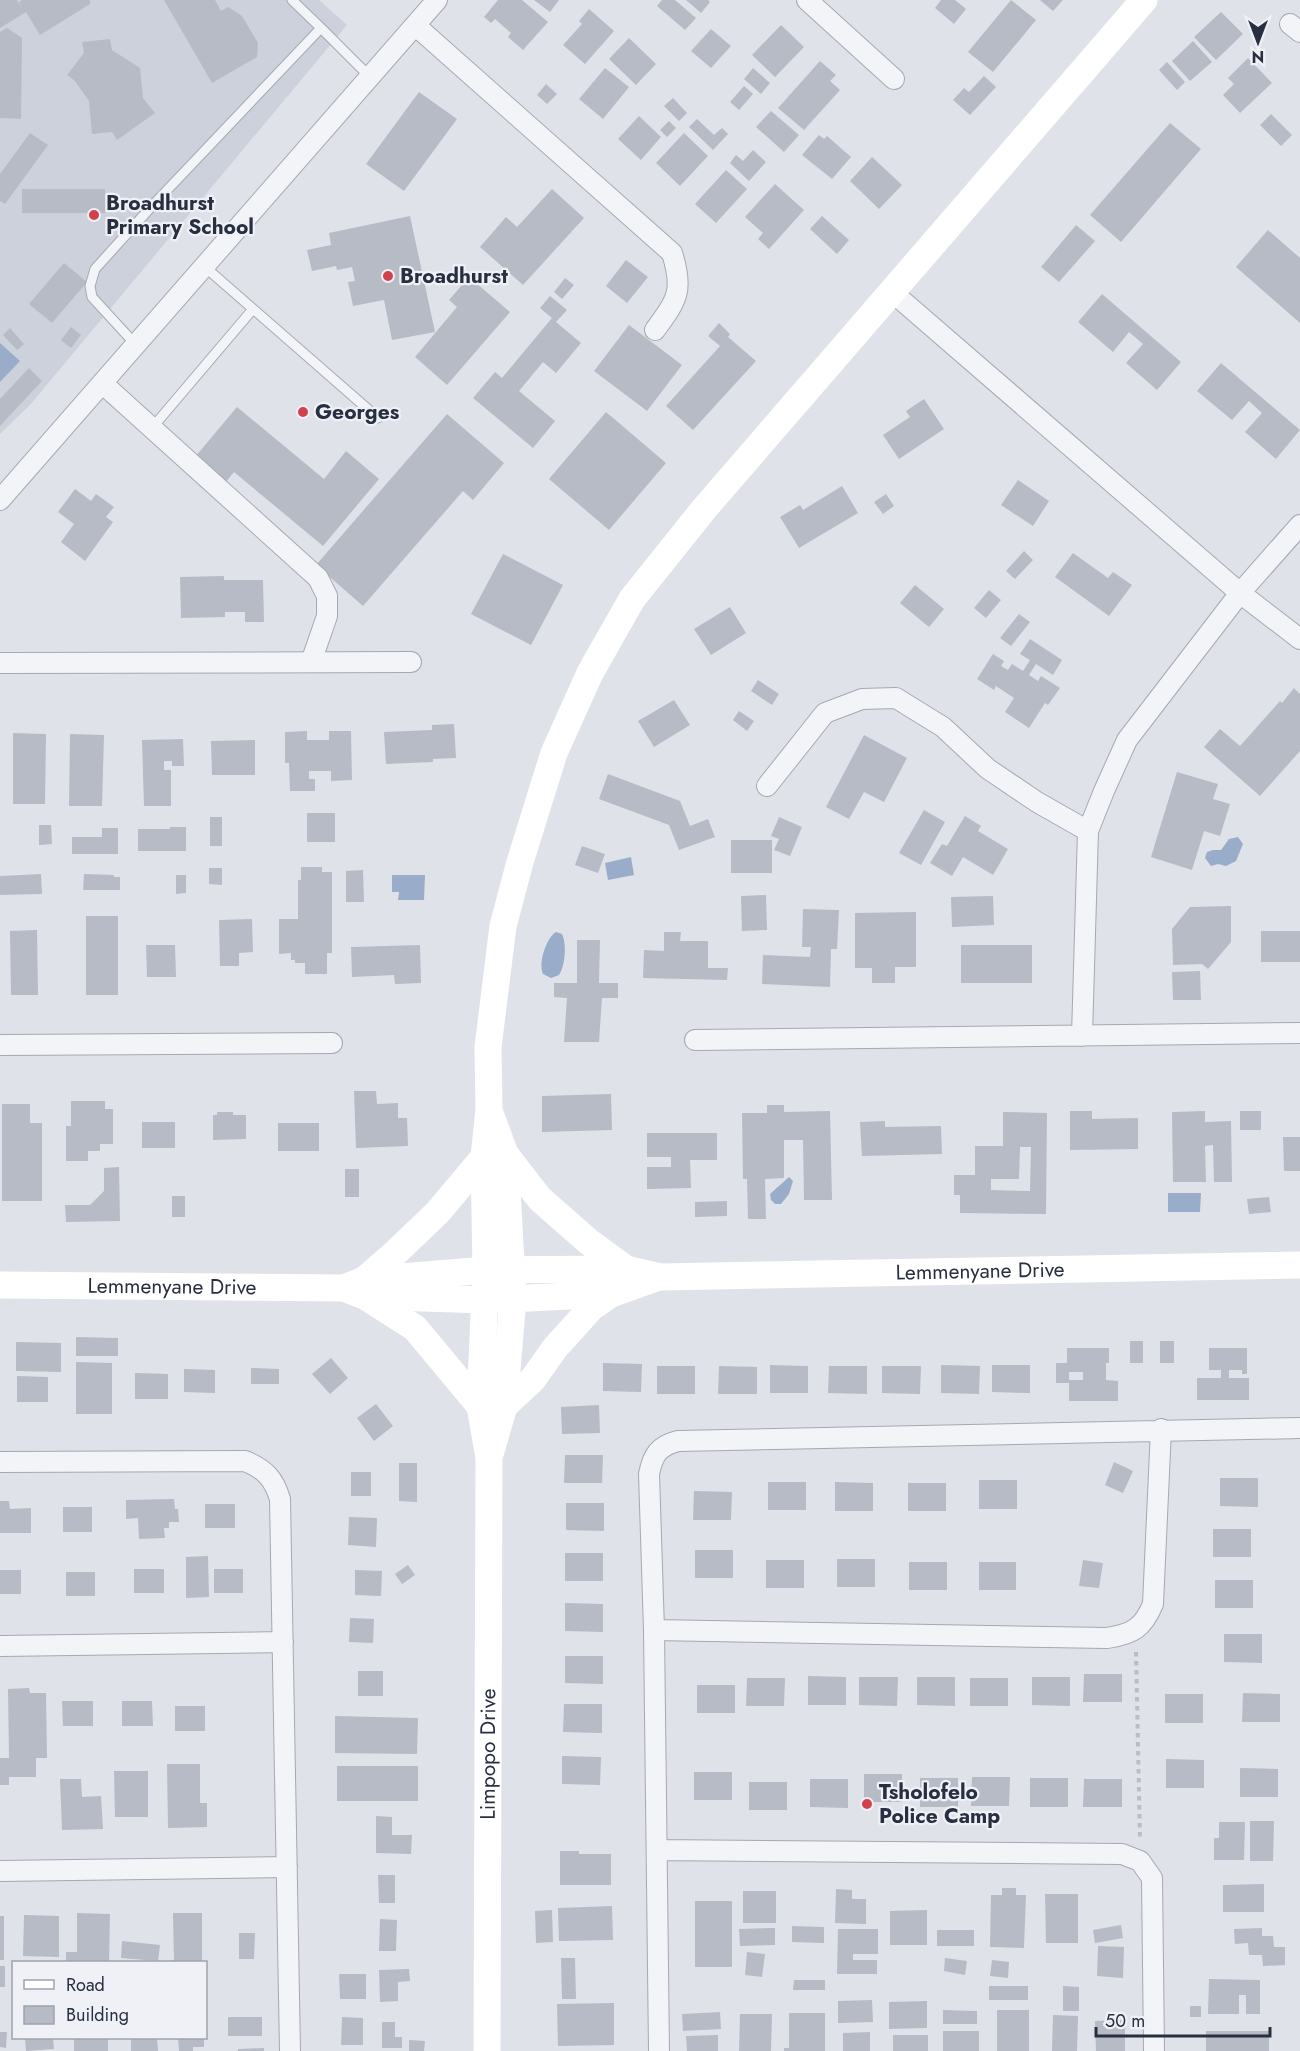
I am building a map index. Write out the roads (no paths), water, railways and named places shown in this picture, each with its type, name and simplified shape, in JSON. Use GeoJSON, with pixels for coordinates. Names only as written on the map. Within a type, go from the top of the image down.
{"type":"FeatureCollection","features":[{"type":"Feature","properties":{"kind":"street"},"geometry":{"type":"LineString","coordinates":[[0,500],[437,0]]}},
{"type":"Feature","properties":{"kind":"street"},"geometry":{"type":"LineString","coordinates":[[807,0],[894,79]]}},
{"type":"Feature","properties":{"kind":"street"},"geometry":{"type":"LineString","coordinates":[[499,1270],[495,1156],[489,1109],[488,1047],[503,926],[554,753],[591,674],[632,598],[704,509],[1144,0]]}},
{"type":"Feature","properties":{"kind":"street"},"geometry":{"type":"LineString","coordinates":[[416,26],[672,253],[678,280],[677,293],[673,305],[655,330]]}},
{"type":"Feature","properties":{"kind":"street"},"geometry":{"type":"LineString","coordinates":[[891,291],[1240,593],[1300,639]]}},
{"type":"Feature","properties":{"kind":"street"},"geometry":{"type":"LineString","coordinates":[[102,383],[318,578],[327,596],[327,616],[311,662]]}},
{"type":"Feature","properties":{"kind":"street"},"geometry":{"type":"LineString","coordinates":[[1082,1036],[1088,831],[1127,740],[1240,593],[1300,525]]}},
{"type":"Feature","properties":{"kind":"street"},"geometry":{"type":"LineString","coordinates":[[0,663],[411,662]]}},
{"type":"Feature","properties":{"kind":"street"},"geometry":{"type":"LineString","coordinates":[[767,786],[825,713],[862,699],[896,698],[943,727],[988,769],[1037,802],[1088,831]]}},
{"type":"Feature","properties":{"kind":"street"},"geometry":{"type":"LineString","coordinates":[[696,1040],[1300,1033]]}},
{"type":"Feature","properties":{"kind":"street"},"geometry":{"type":"LineString","coordinates":[[0,1045],[332,1043]]}},
{"type":"Feature","properties":{"kind":"street"},"geometry":{"type":"LineString","coordinates":[[495,1156],[589,1242],[626,1269]]}},
{"type":"Feature","properties":{"kind":"street"},"geometry":{"type":"LineString","coordinates":[[357,1288],[495,1156]]}},
{"type":"Feature","properties":{"kind":"street","name":"Lemmenyane Drive"},"geometry":{"type":"LineString","coordinates":[[660,1276],[1300,1265]]}},
{"type":"Feature","properties":{"kind":"street"},"geometry":{"type":"LineString","coordinates":[[357,1288],[499,1270],[626,1269],[660,1276]]}},
{"type":"Feature","properties":{"kind":"street","name":"Limpopo Drive"},"geometry":{"type":"LineString","coordinates":[[492,1406],[513,1298],[499,1270]]}},
{"type":"Feature","properties":{"kind":"street","name":"Limpopo Drive"},"geometry":{"type":"LineString","coordinates":[[487,2051],[489,1458],[492,1406],[485,1300],[499,1270]]}},
{"type":"Feature","properties":{"kind":"street"},"geometry":{"type":"LineString","coordinates":[[357,1288],[415,1328],[492,1406],[533,1379],[555,1348],[591,1308],[610,1294],[660,1276]]}},
{"type":"Feature","properties":{"kind":"street","name":"Lemmenyane Drive"},"geometry":{"type":"LineString","coordinates":[[0,1285],[357,1288]]}},
{"type":"Feature","properties":{"kind":"street"},"geometry":{"type":"LineString","coordinates":[[357,1288],[485,1300],[610,1294]]}},
{"type":"Feature","properties":{"kind":"street"},"geometry":{"type":"LineString","coordinates":[[659,2051],[654,1630],[649,1474],[656,1450],[678,1441],[1300,1428]]}},
{"type":"Feature","properties":{"kind":"street"},"geometry":{"type":"LineString","coordinates":[[654,1630],[1107,1638],[1121,1636],[1135,1630],[1147,1620],[1153,1604],[1161,1430]]}},
{"type":"Feature","properties":{"kind":"street"},"geometry":{"type":"LineString","coordinates":[[0,1462],[245,1461],[259,1466],[276,1485],[280,1499],[290,2051]]}},
{"type":"Feature","properties":{"kind":"street"},"geometry":{"type":"LineString","coordinates":[[0,1646],[283,1642]]}},
{"type":"Feature","properties":{"kind":"street"},"geometry":{"type":"LineString","coordinates":[[657,1850],[1122,1854],[1140,1861],[1152,1878],[1154,2051]]}},
{"type":"Feature","properties":{"kind":"street"},"geometry":{"type":"LineString","coordinates":[[0,1871],[287,1867]]}},
{"type":"Feature","properties":{"kind":"lane"},"geometry":{"type":"LineString","coordinates":[[292,0],[371,78]]}},
{"type":"Feature","properties":{"kind":"lane"},"geometry":{"type":"LineString","coordinates":[[136,345],[92,297],[90,286],[95,269],[321,28]]}},
{"type":"Feature","properties":{"kind":"lane"},"geometry":{"type":"LineString","coordinates":[[205,267],[378,418]]}},
{"type":"Feature","properties":{"kind":"lane"},"geometry":{"type":"LineString","coordinates":[[152,428],[253,309]]}},
{"type":"Feature","properties":{"kind":"water"},"geometry":{"type":"Polygon","coordinates":[[[0,343],[20,361],[0,382],[0,343]]]}},
{"type":"Feature","properties":{"kind":"water"},"geometry":{"type":"Polygon","coordinates":[[[1238,837],[1243,844],[1236,861],[1226,866],[1218,864],[1211,866],[1205,858],[1207,852],[1221,850],[1229,839],[1238,837]]]}},
{"type":"Feature","properties":{"kind":"water"},"geometry":{"type":"Polygon","coordinates":[[[631,857],[634,875],[608,880],[605,863],[631,857]]]}},
{"type":"Feature","properties":{"kind":"water"},"geometry":{"type":"Polygon","coordinates":[[[392,875],[425,875],[424,900],[398,900],[399,892],[392,892],[392,875]]]}},
{"type":"Feature","properties":{"kind":"water"},"geometry":{"type":"Polygon","coordinates":[[[556,932],[562,934],[565,955],[559,975],[551,978],[543,974],[542,958],[546,945],[556,932]]]}},
{"type":"Feature","properties":{"kind":"water"},"geometry":{"type":"Polygon","coordinates":[[[789,1177],[793,1181],[789,1194],[781,1204],[775,1204],[770,1194],[789,1177]]]}},
{"type":"Feature","properties":{"kind":"water"},"geometry":{"type":"Polygon","coordinates":[[[1168,1193],[1201,1193],[1200,1212],[1168,1212],[1168,1193]]]}},
{"type":"Feature","properties":{"kind":"place","name":"Broadhurst Primary School"},"geometry":{"type":"Point","coordinates":[94,215]}},
{"type":"Feature","properties":{"kind":"place","name":"Broadhurst"},"geometry":{"type":"Point","coordinates":[388,276]}},
{"type":"Feature","properties":{"kind":"place","name":"Georges"},"geometry":{"type":"Point","coordinates":[303,412]}},
{"type":"Feature","properties":{"kind":"place","name":"Tsholofelo Police Camp"},"geometry":{"type":"Point","coordinates":[867,1804]}}]}
